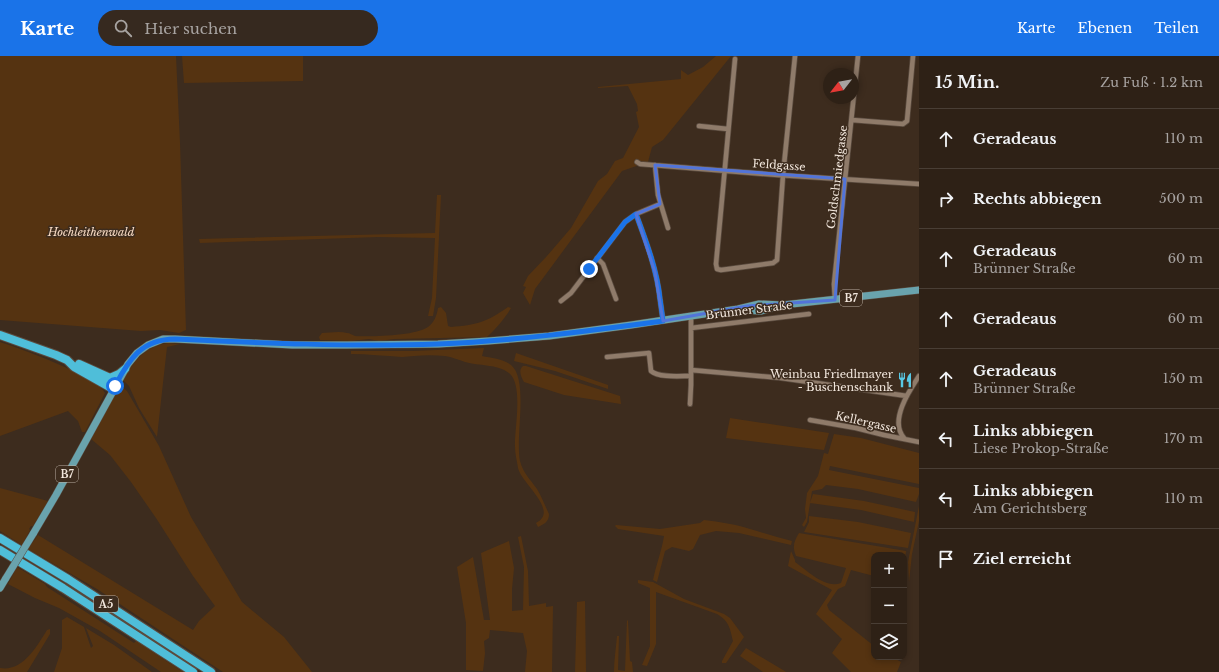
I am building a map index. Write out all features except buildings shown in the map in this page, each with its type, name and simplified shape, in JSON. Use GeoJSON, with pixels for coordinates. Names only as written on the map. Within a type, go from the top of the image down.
{"type":"FeatureCollection","features":[{"type":"Feature","properties":{"kind":"highway"},"geometry":{"type":"LineString","coordinates":[[0,335],[38,347],[110,378],[114,388]]}},
{"type":"Feature","properties":{"kind":"highway"},"geometry":{"type":"LineString","coordinates":[[67,360],[74,367],[114,388]]}},
{"type":"Feature","properties":{"kind":"highway"},"geometry":{"type":"LineString","coordinates":[[110,378],[119,374],[125,369]]}},
{"type":"Feature","properties":{"kind":"highway","name":"A5"},"geometry":{"type":"LineString","coordinates":[[0,538],[81,587],[211,672]]}},
{"type":"Feature","properties":{"kind":"highway","name":"A5"},"geometry":{"type":"LineString","coordinates":[[0,550],[76,596],[193,672]]}},
{"type":"Feature","properties":{"kind":"main road","name":"Brünner Straße"},"geometry":{"type":"LineString","coordinates":[[125,369],[133,357],[144,347],[158,340],[167,339],[292,345],[422,344],[488,341],[565,334],[663,321],[738,309],[759,304],[783,305],[919,290]]}},
{"type":"Feature","properties":{"kind":"main road","name":"B7"},"geometry":{"type":"LineString","coordinates":[[0,588],[56,495],[125,369]]}},
{"type":"Feature","properties":{"kind":"street"},"geometry":{"type":"LineString","coordinates":[[734,59],[716,264],[717,268],[721,270],[775,262],[777,260],[783,175],[795,56]]}},
{"type":"Feature","properties":{"kind":"street","name":"Goldschmiedgasse"},"geometry":{"type":"LineString","coordinates":[[835,300],[834,284],[845,179],[847,176],[858,56]]}},
{"type":"Feature","properties":{"kind":"street"},"geometry":{"type":"LineString","coordinates":[[852,120],[906,124],[913,56]]}},
{"type":"Feature","properties":{"kind":"street"},"geometry":{"type":"LineString","coordinates":[[699,126],[728,129]]}},
{"type":"Feature","properties":{"kind":"street","name":"Feldgasse"},"geometry":{"type":"LineString","coordinates":[[638,162],[640,164],[919,184]]}},
{"type":"Feature","properties":{"kind":"street"},"geometry":{"type":"LineString","coordinates":[[655,165],[660,204],[668,228]]}},
{"type":"Feature","properties":{"kind":"street"},"geometry":{"type":"LineString","coordinates":[[562,301],[570,295],[625,222],[636,214],[660,204]]}},
{"type":"Feature","properties":{"kind":"street"},"geometry":{"type":"LineString","coordinates":[[636,214],[655,272],[661,300],[660,307],[663,321]]}},
{"type":"Feature","properties":{"kind":"street"},"geometry":{"type":"LineString","coordinates":[[597,258],[603,264],[616,298]]}},
{"type":"Feature","properties":{"kind":"street","name":"Brünner Straße"},"geometry":{"type":"LineString","coordinates":[[692,328],[809,314]]}},
{"type":"Feature","properties":{"kind":"street","name":"Brünner Straße"},"geometry":{"type":"LineString","coordinates":[[690,404],[691,317]]}},
{"type":"Feature","properties":{"kind":"street"},"geometry":{"type":"LineString","coordinates":[[607,357],[649,354],[652,373],[691,376]]}},
{"type":"Feature","properties":{"kind":"street"},"geometry":{"type":"LineString","coordinates":[[691,370],[781,378],[907,396]]}},
{"type":"Feature","properties":{"kind":"street"},"geometry":{"type":"LineString","coordinates":[[904,438],[900,434],[898,425],[900,411],[919,376]]}},
{"type":"Feature","properties":{"kind":"street","name":"Kellergasse"},"geometry":{"type":"LineString","coordinates":[[810,420],[856,428],[919,442]]}},
{"type":"Feature","properties":{"kind":"highlighted area"},"geometry":{"type":"Polygon","coordinates":[[[655,165],[845,179],[835,300],[747,306],[663,321],[655,272],[636,214],[660,204],[655,165]]]}},
{"type":"Feature","properties":{"kind":"green space","name":"Hochleithenwald"},"geometry":{"type":"Polygon","coordinates":[[[0,56],[176,56],[186,330],[179,333],[160,330],[141,331],[0,320],[0,56]]]}},
{"type":"Feature","properties":{"kind":"green space"},"geometry":{"type":"Polygon","coordinates":[[[182,56],[303,56],[303,81],[184,83],[182,56]]]}},
{"type":"Feature","properties":{"kind":"green space"},"geometry":{"type":"Polygon","coordinates":[[[716,56],[731,56],[663,140],[652,147],[648,162],[622,171],[535,289],[530,305],[523,293],[526,287],[523,286],[528,276],[571,228],[598,181],[607,174],[615,161],[623,158],[639,127],[636,112],[638,111],[637,104],[628,86],[598,87],[681,79],[681,70],[688,75],[703,67],[716,56]]]}},
{"type":"Feature","properties":{"kind":"green space"},"geometry":{"type":"Polygon","coordinates":[[[437,195],[441,195],[436,298],[433,316],[428,316],[432,298],[435,238],[378,237],[200,243],[199,239],[435,233],[437,195]]]}},
{"type":"Feature","properties":{"kind":"green space"},"geometry":{"type":"Polygon","coordinates":[[[441,307],[446,313],[448,326],[451,327],[481,322],[508,307],[511,308],[487,337],[394,339],[379,341],[369,339],[351,341],[320,340],[319,337],[322,333],[334,332],[348,333],[355,336],[371,336],[403,334],[422,330],[432,323],[435,319],[438,308],[441,307]]]}},
{"type":"Feature","properties":{"kind":"green space"},"geometry":{"type":"Polygon","coordinates":[[[0,342],[24,350],[74,371],[100,386],[105,393],[85,432],[82,432],[78,421],[68,411],[0,436],[0,342]]]}},
{"type":"Feature","properties":{"kind":"green space"},"geometry":{"type":"Polygon","coordinates":[[[168,343],[180,344],[167,347],[157,437],[139,408],[129,386],[123,380],[131,367],[147,351],[153,347],[168,343]]]}},
{"type":"Feature","properties":{"kind":"green space"},"geometry":{"type":"Polygon","coordinates":[[[484,348],[482,356],[505,361],[511,365],[516,372],[520,396],[520,461],[525,472],[539,492],[549,514],[547,521],[538,527],[536,523],[542,518],[544,511],[542,504],[518,468],[515,447],[517,397],[514,379],[509,373],[499,368],[465,362],[445,356],[426,355],[402,357],[351,354],[351,351],[413,351],[484,348]]]}},
{"type":"Feature","properties":{"kind":"green space"},"geometry":{"type":"Polygon","coordinates":[[[516,353],[608,385],[608,389],[555,371],[514,361],[516,353]]]}},
{"type":"Feature","properties":{"kind":"green space"},"geometry":{"type":"Polygon","coordinates":[[[523,366],[620,396],[621,404],[564,395],[524,382],[520,372],[523,366]]]}},
{"type":"Feature","properties":{"kind":"green space"},"geometry":{"type":"Polygon","coordinates":[[[121,386],[127,391],[159,446],[191,517],[242,602],[284,637],[312,672],[223,672],[97,589],[28,549],[38,535],[193,630],[199,621],[215,606],[193,576],[131,482],[110,455],[91,439],[121,386]]]}},
{"type":"Feature","properties":{"kind":"green space"},"geometry":{"type":"Polygon","coordinates":[[[730,418],[829,433],[824,450],[726,438],[730,418]]]}},
{"type":"Feature","properties":{"kind":"green space"},"geometry":{"type":"Polygon","coordinates":[[[834,434],[861,438],[919,453],[919,484],[830,466],[829,470],[919,488],[919,494],[916,502],[858,489],[826,485],[822,489],[812,491],[807,522],[804,527],[802,525],[806,518],[805,509],[807,493],[818,476],[824,453],[828,454],[834,434]]]}},
{"type":"Feature","properties":{"kind":"green space"},"geometry":{"type":"Polygon","coordinates":[[[0,488],[48,501],[33,526],[29,529],[30,530],[22,545],[0,531],[0,488]]]}},
{"type":"Feature","properties":{"kind":"green space"},"geometry":{"type":"Polygon","coordinates":[[[813,494],[864,501],[915,512],[914,522],[861,510],[810,503],[813,494]]]}},
{"type":"Feature","properties":{"kind":"green space"},"geometry":{"type":"Polygon","coordinates":[[[919,506],[919,521],[912,554],[909,582],[908,562],[919,506]]]}},
{"type":"Feature","properties":{"kind":"green space"},"geometry":{"type":"Polygon","coordinates":[[[809,516],[858,522],[911,533],[908,548],[804,532],[809,522],[809,516]]]}},
{"type":"Feature","properties":{"kind":"green space"},"geometry":{"type":"Polygon","coordinates":[[[704,520],[744,527],[792,541],[791,545],[739,533],[716,531],[700,535],[693,549],[689,551],[672,547],[665,551],[657,582],[653,580],[664,536],[618,529],[615,526],[660,529],[700,523],[704,520]]]}},
{"type":"Feature","properties":{"kind":"green space"},"geometry":{"type":"Polygon","coordinates":[[[799,533],[906,551],[871,552],[871,575],[851,570],[845,586],[838,589],[827,605],[829,610],[871,644],[871,660],[897,660],[901,662],[897,672],[851,672],[832,653],[842,639],[816,614],[832,590],[788,566],[791,551],[795,562],[817,578],[829,584],[841,583],[846,568],[796,556],[794,544],[799,533]]]}},
{"type":"Feature","properties":{"kind":"green space"},"geometry":{"type":"Polygon","coordinates":[[[521,536],[528,571],[529,606],[546,603],[546,607],[553,606],[552,672],[525,672],[527,651],[523,633],[490,630],[489,638],[484,641],[485,653],[483,671],[466,670],[466,623],[457,567],[473,557],[484,620],[490,620],[481,553],[509,541],[514,568],[512,611],[523,610],[524,567],[518,537],[521,536]]]}},
{"type":"Feature","properties":{"kind":"green space"},"geometry":{"type":"Polygon","coordinates":[[[17,567],[134,643],[136,641],[183,672],[161,672],[100,631],[59,608],[8,584],[17,567]]]}},
{"type":"Feature","properties":{"kind":"green space"},"geometry":{"type":"Polygon","coordinates":[[[638,580],[653,582],[684,599],[724,614],[730,618],[744,637],[726,663],[722,663],[722,661],[733,641],[727,622],[717,614],[656,592],[656,644],[647,666],[642,665],[650,646],[650,588],[638,583],[638,580]]]}},
{"type":"Feature","properties":{"kind":"green space"},"geometry":{"type":"Polygon","coordinates":[[[585,601],[586,672],[575,672],[577,602],[585,601]]]}},
{"type":"Feature","properties":{"kind":"green space"},"geometry":{"type":"Polygon","coordinates":[[[67,617],[84,627],[91,648],[93,646],[86,628],[114,645],[152,672],[54,672],[62,648],[62,620],[67,617]]]}},
{"type":"Feature","properties":{"kind":"green space"},"geometry":{"type":"Polygon","coordinates":[[[627,620],[630,661],[632,662],[633,672],[614,672],[617,636],[619,636],[618,670],[625,671],[627,620]]]}},
{"type":"Feature","properties":{"kind":"green space"},"geometry":{"type":"Polygon","coordinates":[[[50,629],[50,634],[27,672],[0,672],[0,668],[16,666],[22,662],[34,650],[47,630],[50,629]]]}},
{"type":"Feature","properties":{"kind":"green space"},"geometry":{"type":"Polygon","coordinates":[[[746,648],[786,672],[763,672],[740,656],[746,648]]]}},
{"type":"Feature","properties":{"kind":"place","name":"Weinbau Friedlmayer - Buschenschank"},"geometry":{"type":"Point","coordinates":[905,380]}},
{"type":"Feature","properties":{"kind":"route"},"geometry":{"type":"LineString","coordinates":[[115,386],[133,357],[144,347],[162,339],[292,345],[438,344],[549,336],[663,321],[660,307],[661,300],[655,272],[636,214],[625,222],[589,269]]}}]}
